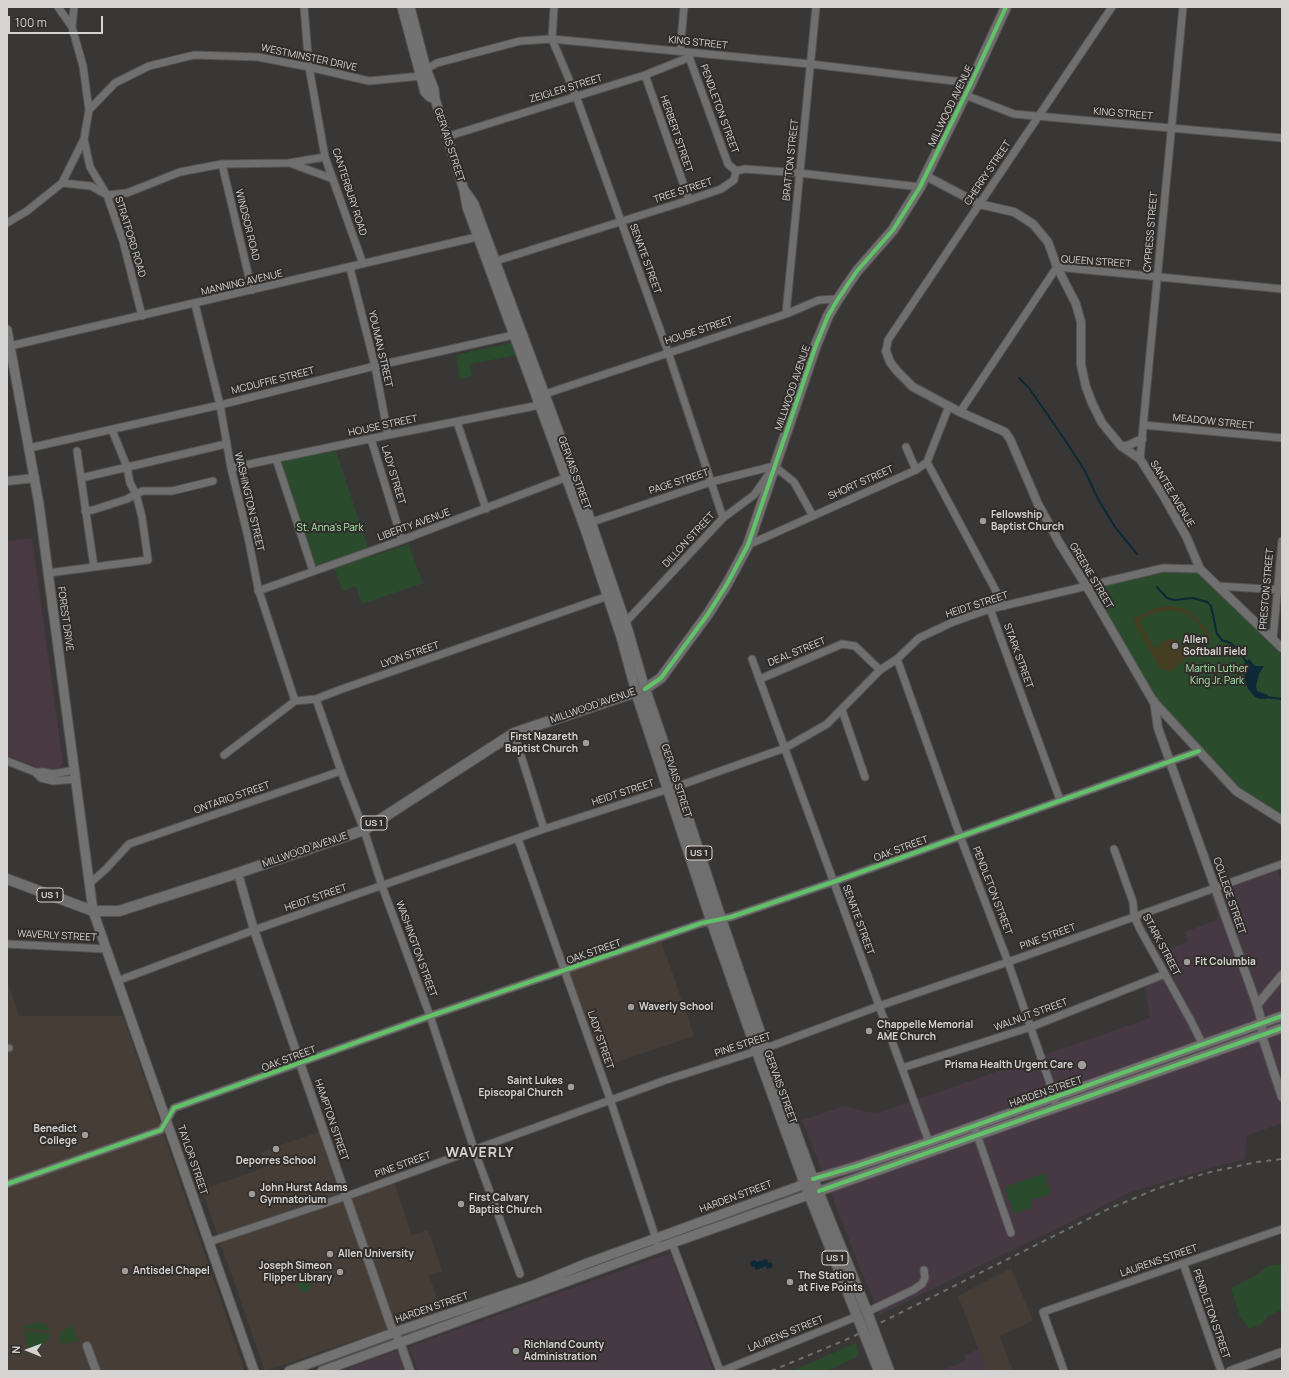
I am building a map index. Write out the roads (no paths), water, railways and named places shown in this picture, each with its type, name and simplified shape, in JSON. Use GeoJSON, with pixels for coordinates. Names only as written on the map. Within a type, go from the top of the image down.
{"type":"FeatureCollection","features":[{"type":"Feature","properties":{"kind":"main road","name":"GERVAIS STREET"},"geometry":{"type":"LineString","coordinates":[[402,7],[423,72],[434,89],[435,99],[464,190],[467,207],[477,237],[545,394],[585,529],[625,623],[641,690],[668,789],[712,921],[762,1050],[809,1181],[863,1314],[889,1371]]}},
{"type":"Feature","properties":{"kind":"main road","name":"GERVAIS STREET"},"geometry":{"type":"LineString","coordinates":[[410,7],[423,72]]}},
{"type":"Feature","properties":{"kind":"main road","name":"MILLWOOD AVENUE"},"geometry":{"type":"LineString","coordinates":[[93,911],[119,911],[238,873],[364,830],[514,733],[641,690],[661,678],[708,614],[727,584],[748,545],[818,341],[838,299],[858,271],[893,230],[920,187],[1006,7]]}},
{"type":"Feature","properties":{"kind":"main road","name":"GERVAIS STREET"},"geometry":{"type":"LineString","coordinates":[[464,190],[474,204],[496,261],[540,405],[570,476],[592,522],[612,595],[619,630],[678,786],[722,920],[762,1050]]}},
{"type":"Feature","properties":{"kind":"main road","name":"FOREST DRIVE"},"geometry":{"type":"LineString","coordinates":[[7,330],[35,478],[93,911]]}},
{"type":"Feature","properties":{"kind":"main road","name":"US 1"},"geometry":{"type":"LineString","coordinates":[[7,879],[93,911]]}},
{"type":"Feature","properties":{"kind":"main road","name":"TAYLOR STREET"},"geometry":{"type":"LineString","coordinates":[[93,911],[254,1371]]}},
{"type":"Feature","properties":{"kind":"main road","name":"HARDEN STREET"},"geometry":{"type":"LineString","coordinates":[[289,1371],[534,1285],[585,1264],[809,1181],[929,1142],[1282,1016]]}},
{"type":"Feature","properties":{"kind":"main road","name":"HARDEN STREET"},"geometry":{"type":"LineString","coordinates":[[322,1371],[672,1243],[977,1137],[1282,1028]]}},
{"type":"Feature","properties":{"kind":"main road","name":"GERVAIS STREET"},"geometry":{"type":"LineString","coordinates":[[863,1314],[879,1371]]}},
{"type":"Feature","properties":{"kind":"street"},"geometry":{"type":"LineString","coordinates":[[58,7],[72,26]]}},
{"type":"Feature","properties":{"kind":"street"},"geometry":{"type":"LineString","coordinates":[[72,26],[74,7]]}},
{"type":"Feature","properties":{"kind":"street","name":"CANTERBURY ROAD"},"geometry":{"type":"LineString","coordinates":[[304,7],[309,67],[325,157],[363,264]]}},
{"type":"Feature","properties":{"kind":"street","name":"SENATE STREET"},"geometry":{"type":"LineString","coordinates":[[554,7],[552,39],[576,96],[668,352],[723,518]]}},
{"type":"Feature","properties":{"kind":"street"},"geometry":{"type":"LineString","coordinates":[[684,7],[685,53]]}},
{"type":"Feature","properties":{"kind":"street","name":"BRATTON STREET"},"geometry":{"type":"LineString","coordinates":[[786,314],[816,7]]}},
{"type":"Feature","properties":{"kind":"street","name":"CHERRY STREET"},"geometry":{"type":"LineString","coordinates":[[886,352],[888,340],[1112,7]]}},
{"type":"Feature","properties":{"kind":"street","name":"CYPRESS STREET"},"geometry":{"type":"LineString","coordinates":[[1140,459],[1183,7]]}},
{"type":"Feature","properties":{"kind":"street","name":"STRATFORD ROAD"},"geometry":{"type":"LineString","coordinates":[[72,26],[83,66],[89,110],[84,139],[90,167],[107,194],[123,241],[142,316]]}},
{"type":"Feature","properties":{"kind":"street","name":"KING STREET"},"geometry":{"type":"LineString","coordinates":[[423,72],[437,63],[520,41],[552,39],[810,64],[971,83]]}},
{"type":"Feature","properties":{"kind":"street","name":"ZEIGLER STREET"},"geometry":{"type":"LineString","coordinates":[[446,136],[645,74],[685,53]]}},
{"type":"Feature","properties":{"kind":"street","name":"PENDLETON STREET"},"geometry":{"type":"LineString","coordinates":[[685,53],[728,164],[736,171]]}},
{"type":"Feature","properties":{"kind":"street","name":"WESTMINSTER DRIVE"},"geometry":{"type":"LineString","coordinates":[[89,110],[116,84],[149,66],[194,55],[258,57],[369,81],[423,72]]}},
{"type":"Feature","properties":{"kind":"street","name":"HERBERT STREET"},"geometry":{"type":"LineString","coordinates":[[645,74],[689,200]]}},
{"type":"Feature","properties":{"kind":"street","name":"KING STREET"},"geometry":{"type":"LineString","coordinates":[[965,95],[1014,114],[1282,138]]}},
{"type":"Feature","properties":{"kind":"street"},"geometry":{"type":"LineString","coordinates":[[7,223],[27,211],[62,183],[84,139]]}},
{"type":"Feature","properties":{"kind":"street"},"geometry":{"type":"LineString","coordinates":[[62,183],[91,186],[107,194],[127,193],[180,172],[222,164],[290,163],[325,157]]}},
{"type":"Feature","properties":{"kind":"street"},"geometry":{"type":"LineString","coordinates":[[290,163],[333,179]]}},
{"type":"Feature","properties":{"kind":"street","name":"WINDSOR ROAD"},"geometry":{"type":"LineString","coordinates":[[222,164],[252,290]]}},
{"type":"Feature","properties":{"kind":"street"},"geometry":{"type":"LineString","coordinates":[[736,171],[745,169],[799,173],[920,187]]}},
{"type":"Feature","properties":{"kind":"street","name":"TREE STREET"},"geometry":{"type":"LineString","coordinates":[[496,261],[721,189],[734,180],[736,171]]}},
{"type":"Feature","properties":{"kind":"street","name":"SANTEE AVENUE"},"geometry":{"type":"LineString","coordinates":[[926,176],[979,204],[1014,212],[1033,224],[1048,242],[1057,267],[1076,304],[1081,322],[1081,365],[1086,387],[1102,423],[1114,439],[1140,459],[1163,495],[1187,538],[1200,569],[1282,648]]}},
{"type":"Feature","properties":{"kind":"street","name":"MANNING AVENUE"},"geometry":{"type":"LineString","coordinates":[[10,346],[350,268],[477,237]]}},
{"type":"Feature","properties":{"kind":"street","name":"QUEEN STREET"},"geometry":{"type":"LineString","coordinates":[[960,412],[1057,267],[1282,289]]}},
{"type":"Feature","properties":{"kind":"street","name":"YOUMAN STREET"},"geometry":{"type":"LineString","coordinates":[[350,268],[375,366],[388,435]]}},
{"type":"Feature","properties":{"kind":"street","name":"HOUSE STREET"},"geometry":{"type":"LineString","coordinates":[[545,394],[786,314],[819,300],[838,299]]}},
{"type":"Feature","properties":{"kind":"street","name":"WASHINGTON STREET"},"geometry":{"type":"LineString","coordinates":[[195,304],[220,405],[226,444],[248,537],[258,591],[295,700]]}},
{"type":"Feature","properties":{"kind":"street","name":"MCDUFFIE STREET"},"geometry":{"type":"LineString","coordinates":[[29,448],[220,405],[375,366],[518,334]]}},
{"type":"Feature","properties":{"kind":"street","name":"GREENE STREET"},"geometry":{"type":"LineString","coordinates":[[886,352],[890,362],[913,387],[960,412],[1005,432],[1010,439],[1038,504],[1060,544],[1087,586],[1154,701],[1236,791],[1282,820]]}},
{"type":"Feature","properties":{"kind":"street","name":"HOUSE STREET"},"geometry":{"type":"LineString","coordinates":[[231,468],[371,438],[540,405]]}},
{"type":"Feature","properties":{"kind":"street"},"geometry":{"type":"LineString","coordinates":[[949,406],[927,462],[1004,606]]}},
{"type":"Feature","properties":{"kind":"street"},"geometry":{"type":"LineString","coordinates":[[457,422],[486,509]]}},
{"type":"Feature","properties":{"kind":"street","name":"MEADOW STREET"},"geometry":{"type":"LineString","coordinates":[[1143,425],[1282,438]]}},
{"type":"Feature","properties":{"kind":"street"},"geometry":{"type":"LineString","coordinates":[[48,573],[148,560],[142,517],[136,494],[130,483],[127,467],[112,430]]}},
{"type":"Feature","properties":{"kind":"street","name":"LADY STREET"},"geometry":{"type":"LineString","coordinates":[[371,438],[402,540]]}},
{"type":"Feature","properties":{"kind":"street"},"geometry":{"type":"LineString","coordinates":[[1122,446],[1127,446],[1142,439]]}},
{"type":"Feature","properties":{"kind":"street"},"geometry":{"type":"LineString","coordinates":[[81,478],[226,444]]}},
{"type":"Feature","properties":{"kind":"street"},"geometry":{"type":"LineString","coordinates":[[906,447],[916,470]]}},
{"type":"Feature","properties":{"kind":"street"},"geometry":{"type":"LineString","coordinates":[[77,451],[94,567]]}},
{"type":"Feature","properties":{"kind":"street"},"geometry":{"type":"LineString","coordinates":[[276,459],[313,571]]}},
{"type":"Feature","properties":{"kind":"street","name":"SHORT STREET"},"geometry":{"type":"LineString","coordinates":[[748,545],[916,470],[927,462]]}},
{"type":"Feature","properties":{"kind":"street"},"geometry":{"type":"LineString","coordinates":[[774,466],[794,482],[813,516]]}},
{"type":"Feature","properties":{"kind":"street","name":"PAGE STREET"},"geometry":{"type":"LineString","coordinates":[[592,522],[711,482],[774,466]]}},
{"type":"Feature","properties":{"kind":"street","name":"DILLON STREET"},"geometry":{"type":"LineString","coordinates":[[619,630],[723,518],[754,495],[774,466]]}},
{"type":"Feature","properties":{"kind":"street","name":"LIBERTY AVENUE"},"geometry":{"type":"LineString","coordinates":[[258,591],[402,540],[570,476]]}},
{"type":"Feature","properties":{"kind":"street"},"geometry":{"type":"LineString","coordinates":[[7,481],[35,478]]}},
{"type":"Feature","properties":{"kind":"street"},"geometry":{"type":"LineString","coordinates":[[85,511],[93,510],[144,492],[172,491],[213,481]]}},
{"type":"Feature","properties":{"kind":"street","name":"PRESTON STREET"},"geometry":{"type":"LineString","coordinates":[[1273,639],[1280,590],[1282,541]]}},
{"type":"Feature","properties":{"kind":"street","name":"HEIDT STREET"},"geometry":{"type":"LineString","coordinates":[[118,980],[254,930],[544,829],[678,786],[785,748],[827,724],[880,670],[897,659],[919,638],[953,622],[990,609],[1163,568],[1200,569]]}},
{"type":"Feature","properties":{"kind":"street"},"geometry":{"type":"LineString","coordinates":[[1217,586],[1280,590]]}},
{"type":"Feature","properties":{"kind":"street","name":"LYON STREET"},"geometry":{"type":"LineString","coordinates":[[295,700],[316,699],[612,595]]}},
{"type":"Feature","properties":{"kind":"street","name":"STARK STREET"},"geometry":{"type":"LineString","coordinates":[[990,609],[1060,800]]}},
{"type":"Feature","properties":{"kind":"street","name":"DEAL STREET"},"geometry":{"type":"LineString","coordinates":[[760,679],[842,644],[855,646],[880,670]]}},
{"type":"Feature","properties":{"kind":"street","name":"SENATE STREET"},"geometry":{"type":"LineString","coordinates":[[752,659],[929,1142]]}},
{"type":"Feature","properties":{"kind":"street","name":"PENDLETON STREET"},"geometry":{"type":"LineString","coordinates":[[897,659],[960,836],[1031,1027],[1055,1097],[1055,1109]]}},
{"type":"Feature","properties":{"kind":"street","name":"WASHINGTON STREET"},"geometry":{"type":"LineString","coordinates":[[316,699],[430,1016],[474,1149],[520,1274]]}},
{"type":"Feature","properties":{"kind":"street"},"geometry":{"type":"LineString","coordinates":[[224,755],[295,700]]}},
{"type":"Feature","properties":{"kind":"street","name":"COLLEGE STREET"},"geometry":{"type":"LineString","coordinates":[[1154,701],[1158,728],[1257,1005],[1262,1023],[1262,1036],[1282,1097]]}},
{"type":"Feature","properties":{"kind":"street"},"geometry":{"type":"LineString","coordinates":[[842,710],[865,777]]}},
{"type":"Feature","properties":{"kind":"street"},"geometry":{"type":"LineString","coordinates":[[514,733],[544,829]]}},
{"type":"Feature","properties":{"kind":"street","name":"OAK STREET"},"geometry":{"type":"LineString","coordinates":[[7,1184],[161,1130],[174,1108],[430,1016],[702,923],[722,920],[833,882],[1199,751]]}},
{"type":"Feature","properties":{"kind":"street"},"geometry":{"type":"LineString","coordinates":[[7,761],[35,772],[41,778],[52,781],[75,774]]}},
{"type":"Feature","properties":{"kind":"street","name":"ONTARIO STREET"},"geometry":{"type":"LineString","coordinates":[[89,884],[106,869],[129,844],[341,771]]}},
{"type":"Feature","properties":{"kind":"street","name":"LADY STREET"},"geometry":{"type":"LineString","coordinates":[[518,839],[565,970],[659,1248]]}},
{"type":"Feature","properties":{"kind":"street","name":"STARK STREET"},"geometry":{"type":"LineString","coordinates":[[1114,849],[1133,902],[1134,916],[1203,1045]]}},
{"type":"Feature","properties":{"kind":"street","name":"PINE STREET"},"geometry":{"type":"LineString","coordinates":[[209,1242],[347,1196],[663,1081],[762,1050],[879,1006],[1008,962],[1282,864]]}},
{"type":"Feature","properties":{"kind":"street","name":"HAMPTON STREET"},"geometry":{"type":"LineString","coordinates":[[238,873],[254,930],[391,1326],[400,1342],[410,1371]]}},
{"type":"Feature","properties":{"kind":"street","name":"WAVERLY STREET"},"geometry":{"type":"LineString","coordinates":[[7,944],[106,949]]}},
{"type":"Feature","properties":{"kind":"street","name":"WALNUT STREET"},"geometry":{"type":"LineString","coordinates":[[902,1068],[1031,1027],[1165,974]]}},
{"type":"Feature","properties":{"kind":"street"},"geometry":{"type":"LineString","coordinates":[[1257,1005],[1282,975]]}},
{"type":"Feature","properties":{"kind":"street"},"geometry":{"type":"LineString","coordinates":[[974,1126],[1011,1233]]}},
{"type":"Feature","properties":{"kind":"street","name":"LAURENS STREET"},"geometry":{"type":"LineString","coordinates":[[1064,1371],[1043,1312],[1282,1229]]}},
{"type":"Feature","properties":{"kind":"street"},"geometry":{"type":"LineString","coordinates":[[672,1243],[721,1371]]}},
{"type":"Feature","properties":{"kind":"street","name":"PENDLETON STREET"},"geometry":{"type":"LineString","coordinates":[[1183,1263],[1221,1371]]}},
{"type":"Feature","properties":{"kind":"street","name":"LAURENS STREET"},"geometry":{"type":"LineString","coordinates":[[721,1371],[863,1314],[913,1290],[922,1284],[924,1270]]}},
{"type":"Feature","properties":{"kind":"street"},"geometry":{"type":"LineString","coordinates":[[87,1346],[96,1371]]}},
{"type":"Feature","properties":{"kind":"street"},"geometry":{"type":"LineString","coordinates":[[1230,1371],[1282,1352]]}},
{"type":"Feature","properties":{"kind":"water"},"geometry":{"type":"Polygon","coordinates":[[[1249,659],[1255,666],[1264,666],[1259,674],[1256,686],[1257,691],[1268,695],[1267,699],[1255,697],[1248,689],[1245,680],[1244,664],[1249,659]]]}},
{"type":"Feature","properties":{"kind":"water"},"geometry":{"type":"Polygon","coordinates":[[[767,1259],[768,1263],[771,1262],[773,1267],[767,1269],[766,1266],[756,1270],[754,1266],[752,1267],[750,1262],[755,1260],[756,1262],[767,1259]]]}},
{"type":"Feature","properties":{"kind":"waterway"},"geometry":{"type":"LineString","coordinates":[[1019,378],[1029,388],[1065,440],[1085,471],[1098,499],[1115,527],[1137,554]]}},
{"type":"Feature","properties":{"kind":"waterway"},"geometry":{"type":"LineString","coordinates":[[1157,587],[1167,598],[1174,600],[1193,598],[1207,602],[1211,606],[1217,634],[1222,640],[1230,643],[1238,649],[1247,663]]}},
{"type":"Feature","properties":{"kind":"waterway"},"geometry":{"type":"LineString","coordinates":[[1265,697],[1282,699]]}},
{"type":"Feature","properties":{"kind":"railway"},"geometry":{"type":"LineString","coordinates":[[771,1371],[850,1338],[1108,1209],[1156,1189],[1206,1173],[1257,1162],[1282,1159]]}},
{"type":"Feature","properties":{"kind":"place","name":"Fellowship Baptist Church"},"geometry":{"type":"Point","coordinates":[983,521]}},
{"type":"Feature","properties":{"kind":"place","name":"Allen Softball Field"},"geometry":{"type":"Point","coordinates":[1175,646]}},
{"type":"Feature","properties":{"kind":"place","name":"First Nazareth Baptist Church"},"geometry":{"type":"Point","coordinates":[586,743]}},
{"type":"Feature","properties":{"kind":"place","name":"Fit Columbia"},"geometry":{"type":"Point","coordinates":[1187,962]}},
{"type":"Feature","properties":{"kind":"place","name":"Waverly School"},"geometry":{"type":"Point","coordinates":[631,1007]}},
{"type":"Feature","properties":{"kind":"place","name":"Chappelle Memorial AME Church"},"geometry":{"type":"Point","coordinates":[869,1031]}},
{"type":"Feature","properties":{"kind":"place","name":"Prisma Health Urgent Care"},"geometry":{"type":"Point","coordinates":[1082,1065]}},
{"type":"Feature","properties":{"kind":"place","name":"Saint Lukes Episcopal Church"},"geometry":{"type":"Point","coordinates":[571,1087]}},
{"type":"Feature","properties":{"kind":"place","name":"Benedict College"},"geometry":{"type":"Point","coordinates":[85,1135]}},
{"type":"Feature","properties":{"kind":"place","name":"Deporres School"},"geometry":{"type":"Point","coordinates":[276,1149]}},
{"type":"Feature","properties":{"kind":"place","name":"John Hurst Adams Gymnatorium"},"geometry":{"type":"Point","coordinates":[252,1194]}},
{"type":"Feature","properties":{"kind":"place","name":"First Calvary Baptist Church"},"geometry":{"type":"Point","coordinates":[461,1204]}},
{"type":"Feature","properties":{"kind":"place","name":"Allen University"},"geometry":{"type":"Point","coordinates":[330,1254]}},
{"type":"Feature","properties":{"kind":"place","name":"Antisdel Chapel"},"geometry":{"type":"Point","coordinates":[125,1271]}},
{"type":"Feature","properties":{"kind":"place","name":"Joseph Simeon Flipper Library"},"geometry":{"type":"Point","coordinates":[340,1272]}},
{"type":"Feature","properties":{"kind":"place","name":"The Station at Five Points"},"geometry":{"type":"Point","coordinates":[790,1282]}},
{"type":"Feature","properties":{"kind":"place","name":"Richland County Administration"},"geometry":{"type":"Point","coordinates":[516,1351]}},
{"type":"Feature","properties":{"kind":"district","name":"WAVERLY"},"geometry":{"type":"Point","coordinates":[480,1153]}},
{"type":"Feature","properties":{"kind":"park label","name":"St. Anna's Park"},"geometry":{"type":"Point","coordinates":[330,528]}},
{"type":"Feature","properties":{"kind":"park label","name":"Martin Luther King Jr. Park"},"geometry":{"type":"Point","coordinates":[1217,674]}}]}
